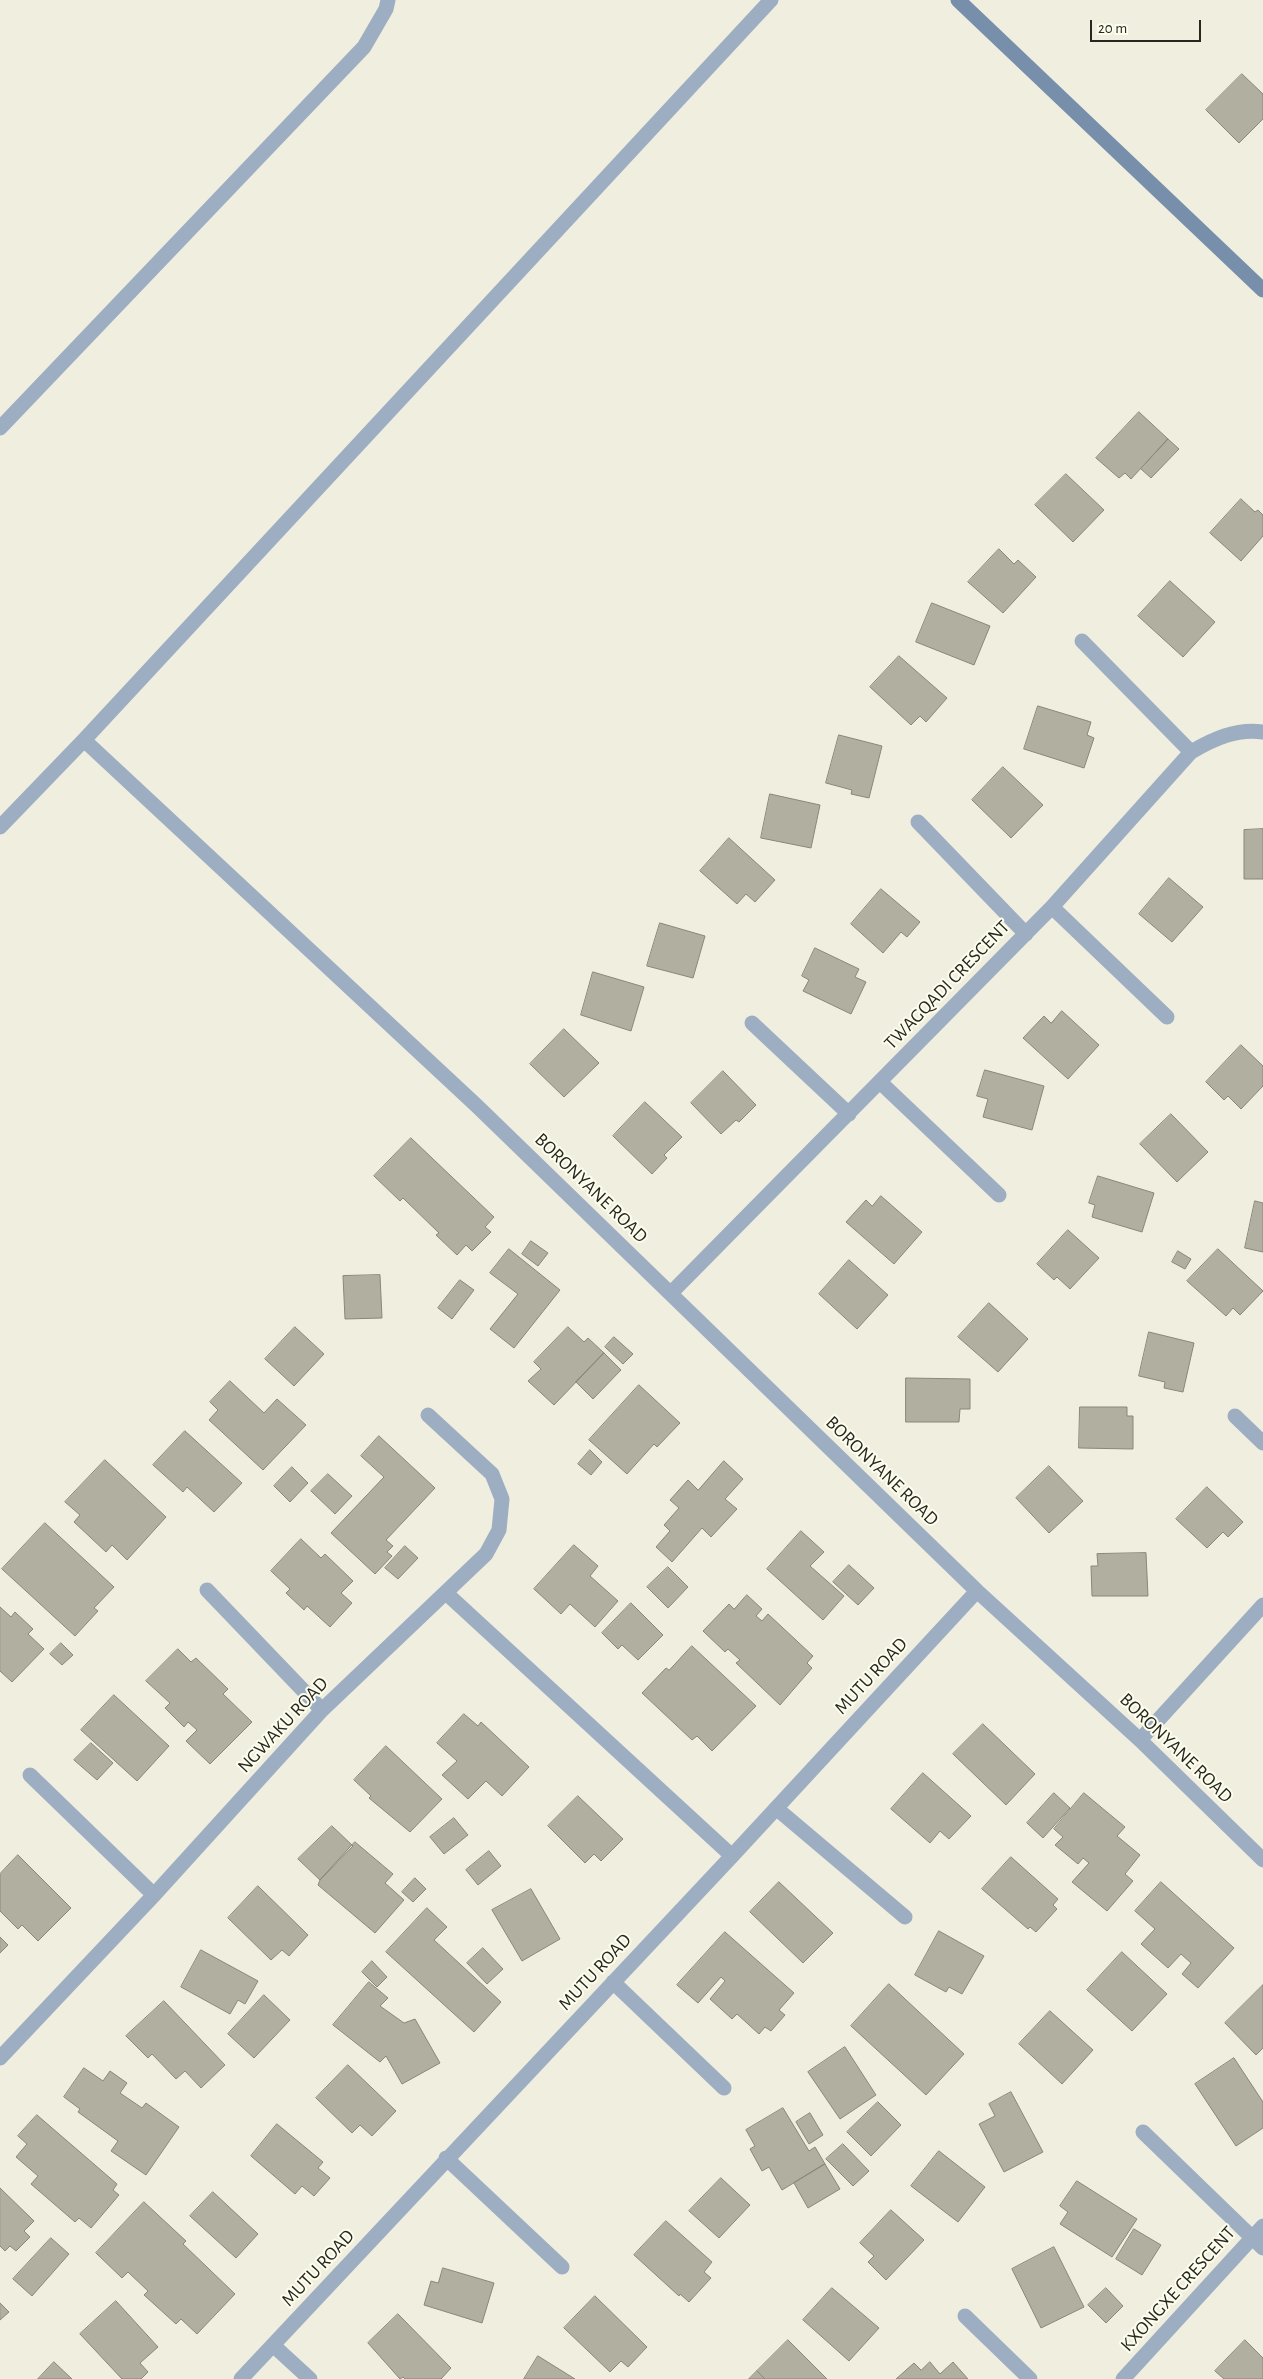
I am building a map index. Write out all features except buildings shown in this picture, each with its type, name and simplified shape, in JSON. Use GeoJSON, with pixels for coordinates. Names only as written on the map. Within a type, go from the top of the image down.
{"type":"FeatureCollection","features":[{"type":"Feature","properties":{"kind":"street"},"geometry":{"type":"LineString","coordinates":[[0,428],[364,47],[386,8],[388,0]]}},
{"type":"Feature","properties":{"kind":"street"},"geometry":{"type":"LineString","coordinates":[[0,827],[84,740],[771,0]]}},
{"type":"Feature","properties":{"kind":"street"},"geometry":{"type":"LineString","coordinates":[[958,0],[1263,290]]}},
{"type":"Feature","properties":{"kind":"street"},"geometry":{"type":"LineString","coordinates":[[1082,641],[1191,752]]}},
{"type":"Feature","properties":{"kind":"street","name":"TWAGQADI CRESCENT"},"geometry":{"type":"LineString","coordinates":[[671,1293],[850,1114],[1052,907],[1191,752],[1214,738],[1241,732],[1263,732]]}},
{"type":"Feature","properties":{"kind":"street","name":"BORONYANE ROAD"},"geometry":{"type":"LineString","coordinates":[[84,740],[477,1106],[977,1591],[1140,1740],[1263,1860]]}},
{"type":"Feature","properties":{"kind":"street"},"geometry":{"type":"LineString","coordinates":[[918,822],[1026,934]]}},
{"type":"Feature","properties":{"kind":"street"},"geometry":{"type":"LineString","coordinates":[[1052,907],[1167,1017]]}},
{"type":"Feature","properties":{"kind":"street"},"geometry":{"type":"LineString","coordinates":[[752,1023],[850,1114]]}},
{"type":"Feature","properties":{"kind":"street"},"geometry":{"type":"LineString","coordinates":[[880,1082],[999,1195]]}},
{"type":"Feature","properties":{"kind":"street","name":"NGWAKU ROAD"},"geometry":{"type":"LineString","coordinates":[[0,2058],[154,1895],[322,1710],[486,1554],[499,1530],[502,1499],[492,1474],[428,1415]]}},
{"type":"Feature","properties":{"kind":"street"},"geometry":{"type":"LineString","coordinates":[[1234,1416],[1263,1443]]}},
{"type":"Feature","properties":{"kind":"street"},"geometry":{"type":"LineString","coordinates":[[207,1590],[322,1710]]}},
{"type":"Feature","properties":{"kind":"street","name":"MUTU ROAD"},"geometry":{"type":"LineString","coordinates":[[241,2379],[274,2346],[446,2158],[732,1856],[977,1591]]}},
{"type":"Feature","properties":{"kind":"street"},"geometry":{"type":"LineString","coordinates":[[446,1593],[732,1856]]}},
{"type":"Feature","properties":{"kind":"street"},"geometry":{"type":"LineString","coordinates":[[1140,1740],[1263,1605]]}},
{"type":"Feature","properties":{"kind":"street"},"geometry":{"type":"LineString","coordinates":[[30,1775],[154,1895]]}},
{"type":"Feature","properties":{"kind":"street"},"geometry":{"type":"LineString","coordinates":[[776,1808],[905,1916]]}},
{"type":"Feature","properties":{"kind":"street"},"geometry":{"type":"LineString","coordinates":[[613,1982],[724,2088]]}},
{"type":"Feature","properties":{"kind":"street"},"geometry":{"type":"LineString","coordinates":[[1143,2132],[1258,2243]]}},
{"type":"Feature","properties":{"kind":"street"},"geometry":{"type":"LineString","coordinates":[[446,2158],[562,2267]]}},
{"type":"Feature","properties":{"kind":"street","name":"KXONGXE CRESCENT"},"geometry":{"type":"LineString","coordinates":[[1123,2379],[1258,2243],[1263,2226]]}},
{"type":"Feature","properties":{"kind":"street"},"geometry":{"type":"LineString","coordinates":[[964,2316],[1030,2379]]}},
{"type":"Feature","properties":{"kind":"street"},"geometry":{"type":"LineString","coordinates":[[274,2346],[310,2379]]}}]}
